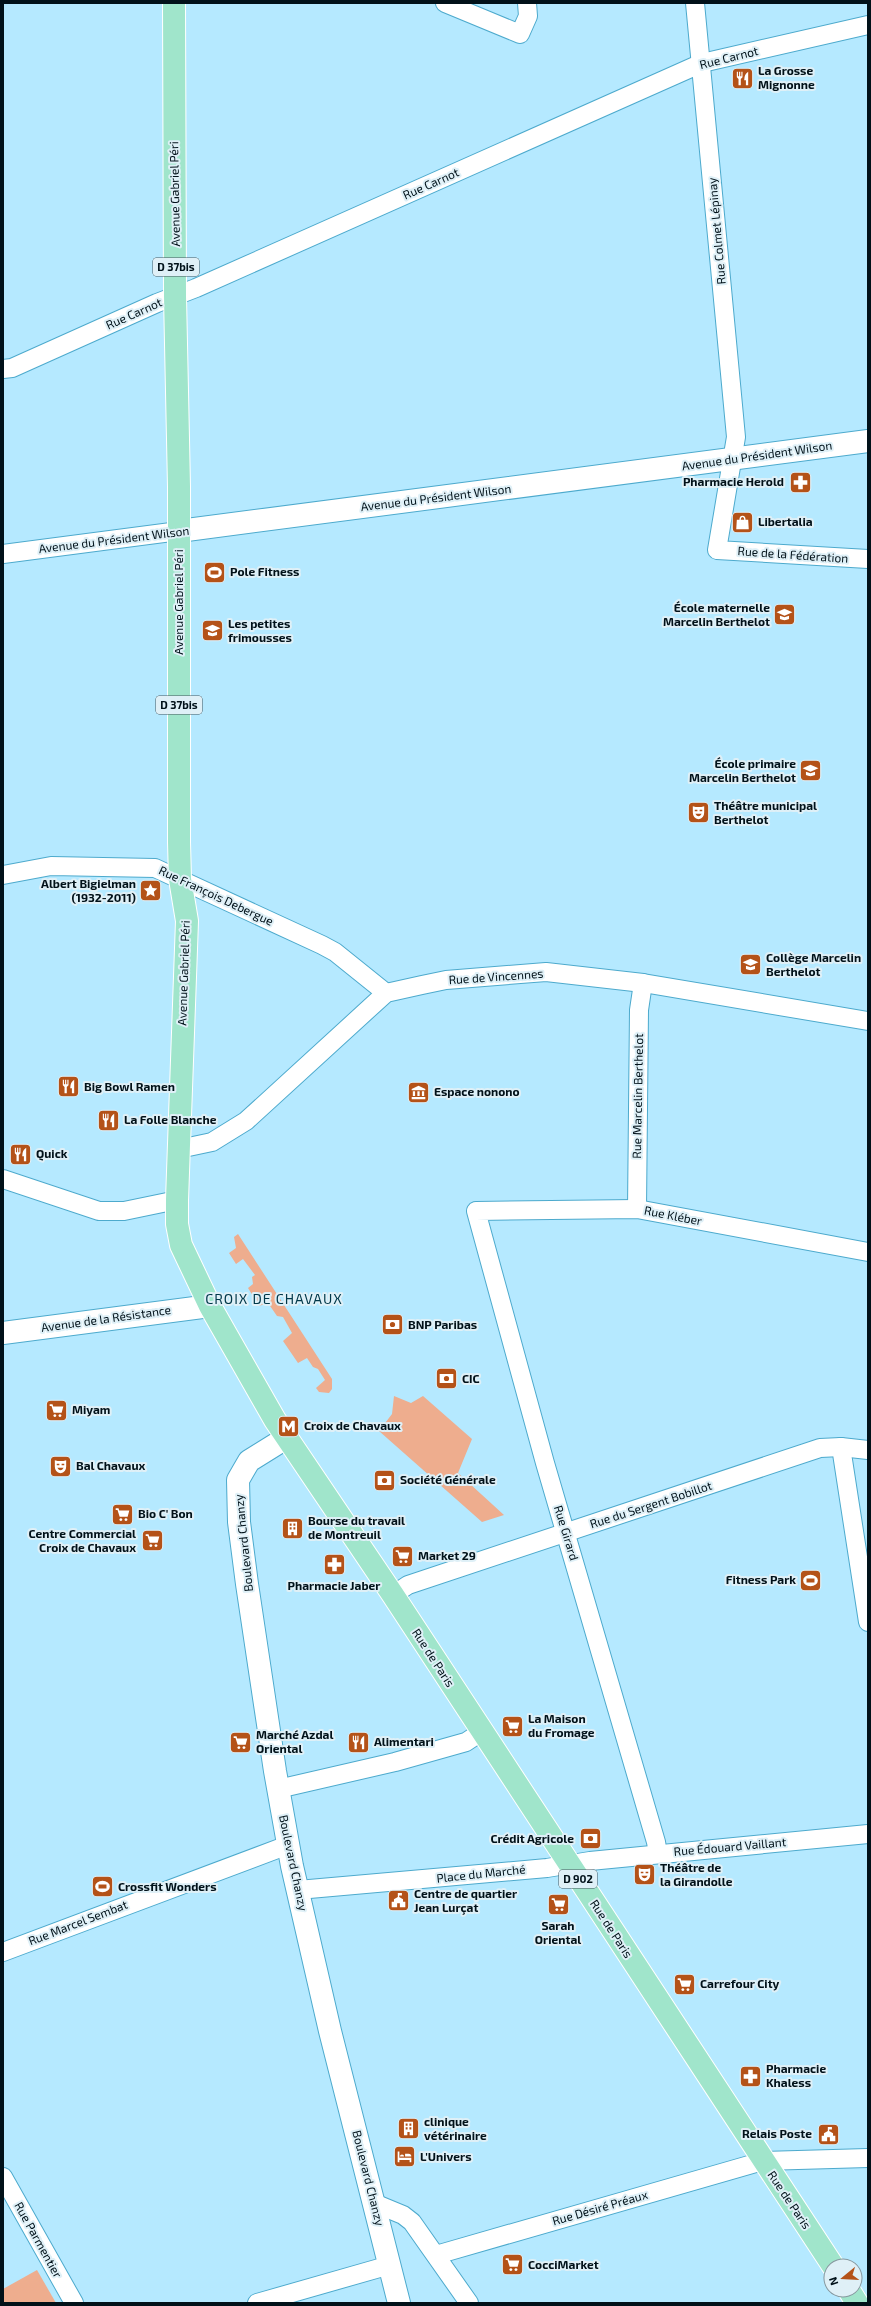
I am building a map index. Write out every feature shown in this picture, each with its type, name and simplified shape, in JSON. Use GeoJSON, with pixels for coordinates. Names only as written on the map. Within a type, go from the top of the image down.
{"type":"FeatureCollection","features":[{"type":"Feature","properties":{"kind":"main road","name":"Avenue Gabriel Péri"},"geometry":{"type":"LineString","coordinates":[[174,3],[175,296],[179,531],[180,879],[187,921],[177,1224],[181,1245],[210,1306]]}},
{"type":"Feature","properties":{"kind":"main road","name":"Avenue du Président Wilson"},"geometry":{"type":"LineString","coordinates":[[179,531],[868,441]]}},
{"type":"Feature","properties":{"kind":"main road","name":"Avenue de la Résistance"},"geometry":{"type":"LineString","coordinates":[[3,1333],[210,1306]]}},
{"type":"Feature","properties":{"kind":"main road","name":"Rue de Paris"},"geometry":{"type":"LineString","coordinates":[[210,1306],[286,1438],[324,1491],[393,1595],[481,1732],[828,2258]]}},
{"type":"Feature","properties":{"kind":"main road","name":"Boulevard Chanzy"},"geometry":{"type":"LineString","coordinates":[[286,1438],[249,1461],[238,1480],[239,1522],[246,1576],[278,1789],[288,1845],[330,2031],[399,2303]]}},
{"type":"Feature","properties":{"kind":"street"},"geometry":{"type":"LineString","coordinates":[[445,3],[520,34],[528,16],[527,3]]}},
{"type":"Feature","properties":{"kind":"street","name":"Rue Colmet Lépinay"},"geometry":{"type":"LineString","coordinates":[[695,3],[702,63],[736,437],[732,459]]}},
{"type":"Feature","properties":{"kind":"street","name":"Rue Carnot"},"geometry":{"type":"LineString","coordinates":[[3,369],[12,368],[702,63],[868,25]]}},
{"type":"Feature","properties":{"kind":"street","name":"Rue de la Fédération"},"geometry":{"type":"LineString","coordinates":[[732,459],[717,550],[868,559]]}},
{"type":"Feature","properties":{"kind":"street","name":"Avenue du Président Wilson"},"geometry":{"type":"LineString","coordinates":[[3,554],[179,531]]}},
{"type":"Feature","properties":{"kind":"street","name":"Rue François Debergue"},"geometry":{"type":"LineString","coordinates":[[3,875],[51,866],[155,868],[322,944],[335,952],[386,993]]}},
{"type":"Feature","properties":{"kind":"street","name":"Rue de Vincennes"},"geometry":{"type":"LineString","coordinates":[[386,993],[446,980],[546,972],[643,983],[868,1021]]}},
{"type":"Feature","properties":{"kind":"street","name":"Rue Marcelin Berthelot"},"geometry":{"type":"LineString","coordinates":[[636,1210],[639,1010],[643,983]]}},
{"type":"Feature","properties":{"kind":"street"},"geometry":{"type":"LineString","coordinates":[[179,1149],[212,1142],[246,1121],[386,993]]}},
{"type":"Feature","properties":{"kind":"street"},"geometry":{"type":"LineString","coordinates":[[3,1179],[99,1211],[124,1210],[177,1200]]}},
{"type":"Feature","properties":{"kind":"street","name":"Rue Kléber"},"geometry":{"type":"LineString","coordinates":[[476,1211],[636,1210],[868,1252]]}},
{"type":"Feature","properties":{"kind":"street","name":"Rue Girard"},"geometry":{"type":"LineString","coordinates":[[476,1211],[545,1463],[656,1842],[658,1854]]}},
{"type":"Feature","properties":{"kind":"street"},"geometry":{"type":"LineString","coordinates":[[841,1447],[868,1622]]}},
{"type":"Feature","properties":{"kind":"street","name":"Rue du Sergent Bobillot"},"geometry":{"type":"LineString","coordinates":[[393,1595],[408,1585],[820,1448],[841,1447],[868,1450]]}},
{"type":"Feature","properties":{"kind":"street"},"geometry":{"type":"LineString","coordinates":[[278,1789],[409,1758],[466,1742],[481,1732]]}},
{"type":"Feature","properties":{"kind":"street","name":"Rue Édouard Vaillant"},"geometry":{"type":"LineString","coordinates":[[568,1864],[868,1834]]}},
{"type":"Feature","properties":{"kind":"street","name":"Rue Marcel Sembat"},"geometry":{"type":"LineString","coordinates":[[3,1952],[288,1845]]}},
{"type":"Feature","properties":{"kind":"street","name":"Place du Marché"},"geometry":{"type":"LineString","coordinates":[[298,1890],[439,1878],[568,1864]]}},
{"type":"Feature","properties":{"kind":"street","name":"Rue Désiré Préaux"},"geometry":{"type":"LineString","coordinates":[[436,2255],[763,2161],[868,2158]]}},
{"type":"Feature","properties":{"kind":"street","name":"Rue Parmentier"},"geometry":{"type":"LineString","coordinates":[[3,2177],[74,2303]]}},
{"type":"Feature","properties":{"kind":"street"},"geometry":{"type":"LineString","coordinates":[[374,2203],[403,2215],[412,2222],[469,2303]]}},
{"type":"Feature","properties":{"kind":"street"},"geometry":{"type":"LineString","coordinates":[[257,2303],[390,2265]]}},
{"type":"Feature","properties":{"kind":"shaded area"},"geometry":{"type":"Polygon","coordinates":[[[238,1234],[332,1379],[332,1389],[329,1393],[319,1392],[316,1388],[325,1380],[318,1369],[313,1367],[307,1358],[298,1363],[283,1341],[292,1333],[283,1317],[277,1316],[268,1303],[259,1306],[248,1288],[253,1284],[252,1277],[255,1275],[243,1259],[236,1264],[229,1253],[236,1248],[234,1237],[238,1234]]]}},
{"type":"Feature","properties":{"kind":"shaded area"},"geometry":{"type":"Polygon","coordinates":[[[394,1396],[411,1403],[423,1396],[472,1439],[458,1473],[504,1515],[482,1522],[379,1431],[392,1414],[394,1396]]]}},
{"type":"Feature","properties":{"kind":"shaded area"},"geometry":{"type":"Polygon","coordinates":[[[37,2270],[56,2303],[3,2303],[3,2289],[37,2270]]]}},
{"type":"Feature","properties":{"kind":"place","name":"La Grosse Mignonne"},"geometry":{"type":"Point","coordinates":[742,78]}},
{"type":"Feature","properties":{"kind":"place","name":"Pharmacie Herold"},"geometry":{"type":"Point","coordinates":[800,482]}},
{"type":"Feature","properties":{"kind":"place","name":"Libertalia"},"geometry":{"type":"Point","coordinates":[742,522]}},
{"type":"Feature","properties":{"kind":"place","name":"Pole Fitness"},"geometry":{"type":"Point","coordinates":[214,572]}},
{"type":"Feature","properties":{"kind":"place","name":"École maternelle Marcelin Berthelot"},"geometry":{"type":"Point","coordinates":[785,615]}},
{"type":"Feature","properties":{"kind":"place","name":"Les petites frimousses"},"geometry":{"type":"Point","coordinates":[212,631]}},
{"type":"Feature","properties":{"kind":"place","name":"École primaire Marcelin Berthelot"},"geometry":{"type":"Point","coordinates":[811,771]}},
{"type":"Feature","properties":{"kind":"place","name":"Théâtre municipal Berthelot"},"geometry":{"type":"Point","coordinates":[698,813]}},
{"type":"Feature","properties":{"kind":"place","name":"Albert Bigielman (1932-2011)"},"geometry":{"type":"Point","coordinates":[151,891]}},
{"type":"Feature","properties":{"kind":"place","name":"Collège Marcelin Berthelot"},"geometry":{"type":"Point","coordinates":[751,965]}},
{"type":"Feature","properties":{"kind":"place","name":"Big Bowl Ramen"},"geometry":{"type":"Point","coordinates":[69,1087]}},
{"type":"Feature","properties":{"kind":"place","name":"Espace nonono"},"geometry":{"type":"Point","coordinates":[419,1092]}},
{"type":"Feature","properties":{"kind":"place","name":"La Folle Blanche"},"geometry":{"type":"Point","coordinates":[108,1120]}},
{"type":"Feature","properties":{"kind":"place","name":"Quick"},"geometry":{"type":"Point","coordinates":[20,1154]}},
{"type":"Feature","properties":{"kind":"place","name":"BNP Paribas"},"geometry":{"type":"Point","coordinates":[392,1325]}},
{"type":"Feature","properties":{"kind":"place","name":"CIC"},"geometry":{"type":"Point","coordinates":[446,1379]}},
{"type":"Feature","properties":{"kind":"place","name":"Miyam"},"geometry":{"type":"Point","coordinates":[56,1410]}},
{"type":"Feature","properties":{"kind":"place","name":"Croix de Chavaux"},"geometry":{"type":"Point","coordinates":[289,1426]}},
{"type":"Feature","properties":{"kind":"place","name":"Bal Chavaux"},"geometry":{"type":"Point","coordinates":[60,1466]}},
{"type":"Feature","properties":{"kind":"place","name":"Société Générale"},"geometry":{"type":"Point","coordinates":[385,1480]}},
{"type":"Feature","properties":{"kind":"place","name":"Bio C' Bon"},"geometry":{"type":"Point","coordinates":[122,1514]}},
{"type":"Feature","properties":{"kind":"place","name":"Bourse du travail de Montreuil"},"geometry":{"type":"Point","coordinates":[292,1528]}},
{"type":"Feature","properties":{"kind":"place","name":"Centre Commercial Croix de Chavaux"},"geometry":{"type":"Point","coordinates":[152,1541]}},
{"type":"Feature","properties":{"kind":"place","name":"Market 29"},"geometry":{"type":"Point","coordinates":[403,1556]}},
{"type":"Feature","properties":{"kind":"place","name":"Pharmacie Jaber"},"geometry":{"type":"Point","coordinates":[334,1565]}},
{"type":"Feature","properties":{"kind":"place","name":"Fitness Park"},"geometry":{"type":"Point","coordinates":[811,1580]}},
{"type":"Feature","properties":{"kind":"place","name":"La Maison du Fromage"},"geometry":{"type":"Point","coordinates":[512,1726]}},
{"type":"Feature","properties":{"kind":"place","name":"Marché Azdal Oriental"},"geometry":{"type":"Point","coordinates":[241,1742]}},
{"type":"Feature","properties":{"kind":"place","name":"Alimentari"},"geometry":{"type":"Point","coordinates":[358,1742]}},
{"type":"Feature","properties":{"kind":"place","name":"Crédit Agricole"},"geometry":{"type":"Point","coordinates":[590,1839]}},
{"type":"Feature","properties":{"kind":"place","name":"Théâtre de la Girandolle"},"geometry":{"type":"Point","coordinates":[645,1875]}},
{"type":"Feature","properties":{"kind":"place","name":"Crossfit Wonders"},"geometry":{"type":"Point","coordinates":[103,1887]}},
{"type":"Feature","properties":{"kind":"place","name":"Centre de quartier Jean Lurçat"},"geometry":{"type":"Point","coordinates":[398,1901]}},
{"type":"Feature","properties":{"kind":"place","name":"Sarah Oriental"},"geometry":{"type":"Point","coordinates":[558,1905]}},
{"type":"Feature","properties":{"kind":"place","name":"Carrefour City"},"geometry":{"type":"Point","coordinates":[685,1984]}},
{"type":"Feature","properties":{"kind":"place","name":"Pharmacie Khaless"},"geometry":{"type":"Point","coordinates":[751,2076]}},
{"type":"Feature","properties":{"kind":"place","name":"clinique vétérinaire"},"geometry":{"type":"Point","coordinates":[409,2129]}},
{"type":"Feature","properties":{"kind":"place","name":"Relais Poste"},"geometry":{"type":"Point","coordinates":[828,2134]}},
{"type":"Feature","properties":{"kind":"place","name":"L'Univers"},"geometry":{"type":"Point","coordinates":[405,2157]}},
{"type":"Feature","properties":{"kind":"place","name":"CocciMarket"},"geometry":{"type":"Point","coordinates":[512,2265]}},
{"type":"Feature","properties":{"kind":"district","name":"CROIX DE CHAVAUX"},"geometry":{"type":"Point","coordinates":[274,1299]}}]}
